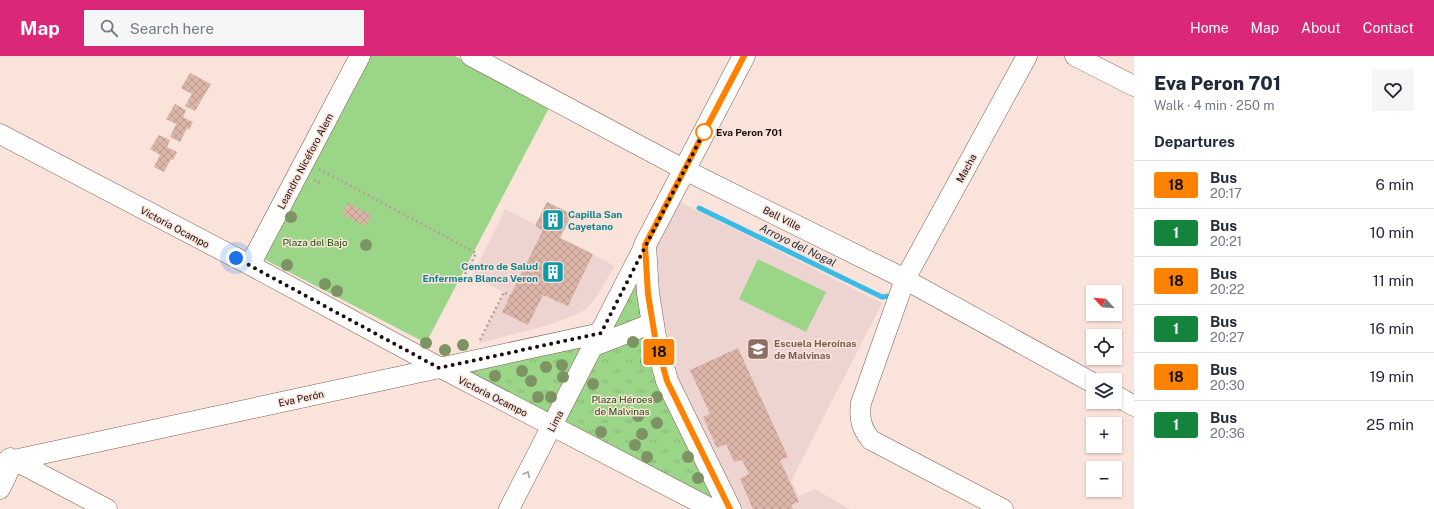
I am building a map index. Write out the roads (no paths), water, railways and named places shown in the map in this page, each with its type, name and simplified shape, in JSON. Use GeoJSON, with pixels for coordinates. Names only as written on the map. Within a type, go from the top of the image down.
{"type":"FeatureCollection","features":[{"type":"Feature","properties":{"kind":"main road"},"geometry":{"type":"LineString","coordinates":[[730,509],[667,381],[653,323],[648,294],[645,245],[744,56]]}},
{"type":"Feature","properties":{"kind":"street","name":"Leandro Nicéforo Alem"},"geometry":{"type":"LineString","coordinates":[[250,266],[360,56]]}},
{"type":"Feature","properties":{"kind":"street","name":"Bell Ville"},"geometry":{"type":"LineString","coordinates":[[470,56],[685,170],[905,279],[1086,379]]}},
{"type":"Feature","properties":{"kind":"street","name":"Macha"},"geometry":{"type":"LineString","coordinates":[[1003,509],[871,440],[861,425],[860,415],[861,403],[905,279],[1027,56]]}},
{"type":"Feature","properties":{"kind":"street"},"geometry":{"type":"LineString","coordinates":[[1075,56],[1134,86]]}},
{"type":"Feature","properties":{"kind":"street","name":"Victoria Ocampo"},"geometry":{"type":"LineString","coordinates":[[0,134],[439,368],[712,509]]}},
{"type":"Feature","properties":{"kind":"street","name":"Lima"},"geometry":{"type":"LineString","coordinates":[[509,509],[598,339],[645,245]]}},
{"type":"Feature","properties":{"kind":"street","name":"Eva Perón"},"geometry":{"type":"LineString","coordinates":[[5,458],[439,368],[470,360],[598,339],[653,323]]}},
{"type":"Feature","properties":{"kind":"street"},"geometry":{"type":"LineString","coordinates":[[1122,400],[1134,406]]}},
{"type":"Feature","properties":{"kind":"street"},"geometry":{"type":"LineString","coordinates":[[0,489],[5,458],[107,509]]}},
{"type":"Feature","properties":{"kind":"waterway","name":"Arroyo del Nogal"},"geometry":{"type":"LineString","coordinates":[[699,208],[882,297],[888,296]]}},
{"type":"Feature","properties":{"kind":"place","name":"Eva Peron 701"},"geometry":{"type":"Point","coordinates":[704,132]}},
{"type":"Feature","properties":{"kind":"place","name":"Capilla San Cayetano"},"geometry":{"type":"Point","coordinates":[553,220]}},
{"type":"Feature","properties":{"kind":"place","name":"Centro de Salud Enfermera Blanca Veron"},"geometry":{"type":"Point","coordinates":[553,272]}},
{"type":"Feature","properties":{"kind":"place","name":"Escuela Heroínas de Malvinas"},"geometry":{"type":"Point","coordinates":[758,349]}},
{"type":"Feature","properties":{"kind":"park label","name":"Plaza del Bajo"},"geometry":{"type":"Point","coordinates":[315,242]}},
{"type":"Feature","properties":{"kind":"park label","name":"Plaza Héroes de Malvinas"},"geometry":{"type":"Point","coordinates":[622,404]}}]}
